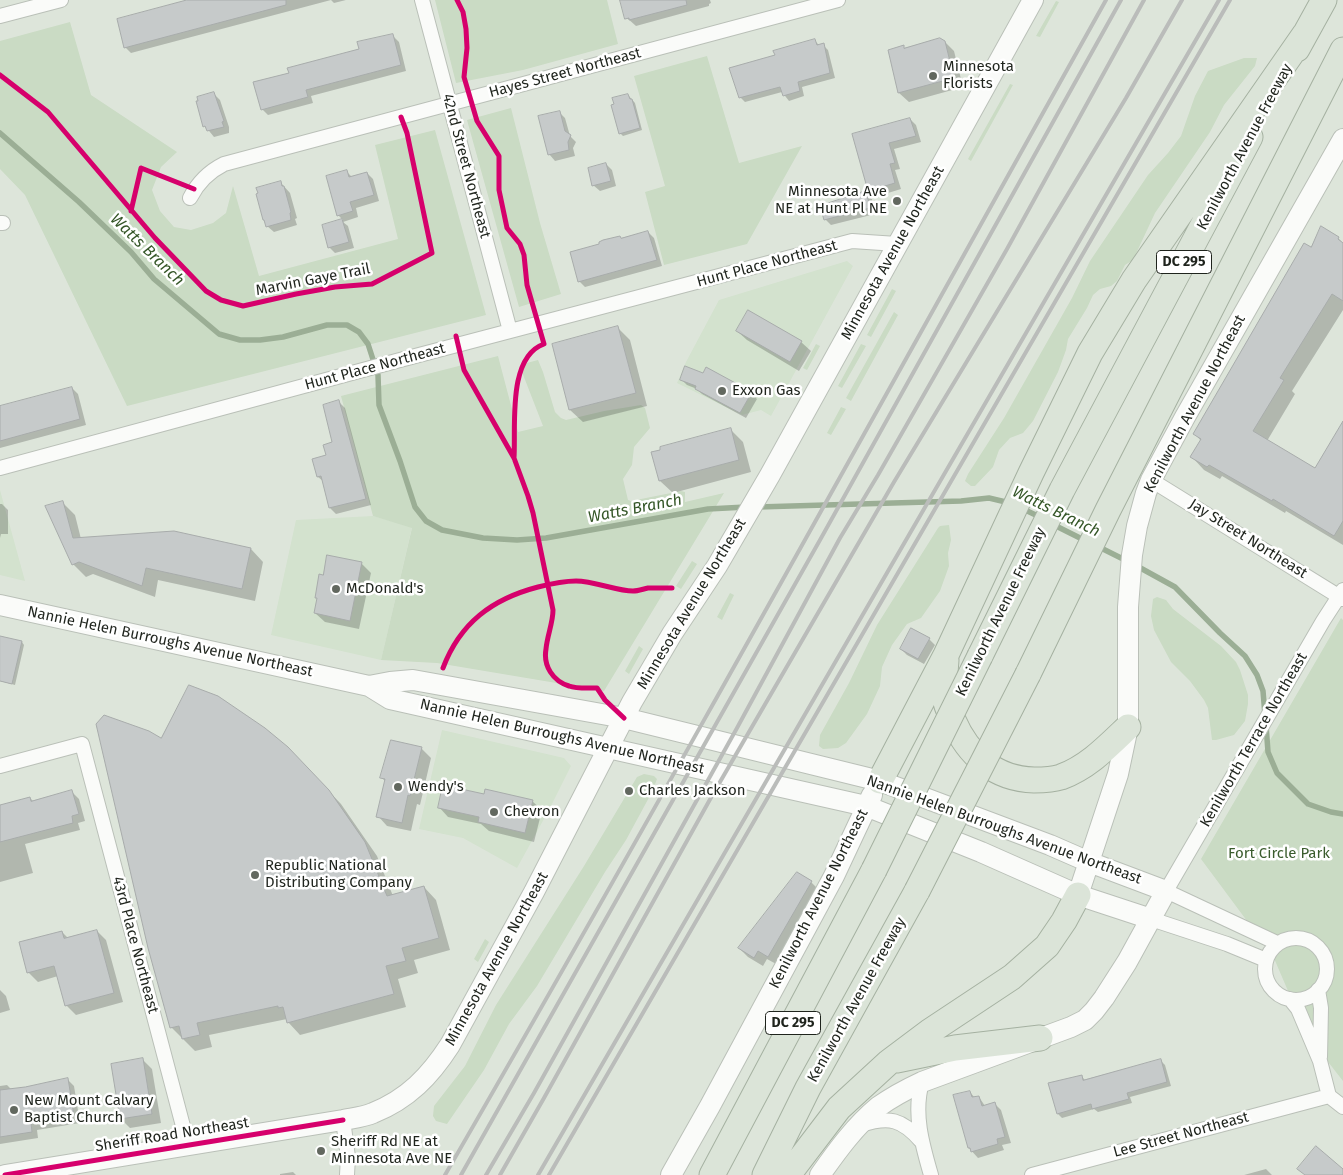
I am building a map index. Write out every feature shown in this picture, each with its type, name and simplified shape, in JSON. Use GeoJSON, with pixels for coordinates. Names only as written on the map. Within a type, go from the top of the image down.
{"type":"FeatureCollection","features":[{"type":"Feature","properties":{"kind":"highway","name":"Kenilworth Avenue Freeway"},"geometry":{"type":"LineString","coordinates":[[712,1175],[874,870],[1062,490],[1324,0]]}},
{"type":"Feature","properties":{"kind":"highway"},"geometry":{"type":"LineString","coordinates":[[880,782],[946,655],[1031,473],[1090,353],[1134,280],[1305,34]]}},
{"type":"Feature","properties":{"kind":"highway","name":"Kenilworth Avenue Freeway"},"geometry":{"type":"LineString","coordinates":[[765,1175],[808,1088],[917,891],[1028,674],[1108,510],[1343,50]]}},
{"type":"Feature","properties":{"kind":"highway"},"geometry":{"type":"LineString","coordinates":[[1288,156],[1343,79]]}},
{"type":"Feature","properties":{"kind":"highway"},"geometry":{"type":"LineString","coordinates":[[946,655],[944,679],[946,703],[960,736],[985,764],[1011,777],[1043,780],[1059,778],[1087,764],[1128,727]]}},
{"type":"Feature","properties":{"kind":"highway"},"geometry":{"type":"LineString","coordinates":[[788,1175],[839,1108],[889,1062],[1012,977],[1047,946],[1064,921],[1078,895]]}},
{"type":"Feature","properties":{"kind":"highway"},"geometry":{"type":"LineString","coordinates":[[889,1062],[955,1048],[1040,1038]]}},
{"type":"Feature","properties":{"kind":"main road","name":"Minnesota Avenue Northeast"},"geometry":{"type":"LineString","coordinates":[[343,1120],[372,1114],[412,1091],[438,1064],[450,1045],[534,892],[624,718],[672,634],[717,566],[739,528],[1034,0]]}},
{"type":"Feature","properties":{"kind":"main road","name":"Kenilworth Avenue Northeast"},"geometry":{"type":"LineString","coordinates":[[1078,895],[1118,774],[1128,727],[1128,607],[1132,555],[1137,526],[1151,480],[1343,139]]}},
{"type":"Feature","properties":{"kind":"main road","name":"Nannie Helen Burroughs Avenue Northeast"},"geometry":{"type":"LineString","coordinates":[[0,605],[368,686],[390,699],[866,806],[981,852],[1078,895],[1150,919]]}},
{"type":"Feature","properties":{"kind":"main road","name":"Nannie Helen Burroughs Avenue Northeast"},"geometry":{"type":"LineString","coordinates":[[368,686],[412,680],[624,718],[880,782],[1050,845],[1166,891]]}},
{"type":"Feature","properties":{"kind":"main road","name":"Kenilworth Avenue Northeast"},"geometry":{"type":"LineString","coordinates":[[671,1175],[834,876],[866,806],[880,782]]}},
{"type":"Feature","properties":{"kind":"main road"},"geometry":{"type":"LineString","coordinates":[[820,1175],[859,1126],[878,1107],[922,1082],[1071,1027],[1085,1020],[1094,1011],[1127,962],[1166,891]]}},
{"type":"Feature","properties":{"kind":"main road","name":"Sheriff Road Northeast"},"geometry":{"type":"LineString","coordinates":[[5,1175],[343,1120]]}},
{"type":"Feature","properties":{"kind":"street"},"geometry":{"type":"LineString","coordinates":[[0,16],[61,0]]}},
{"type":"Feature","properties":{"kind":"street","name":"42nd Street Northeast"},"geometry":{"type":"LineString","coordinates":[[422,0],[510,332]]}},
{"type":"Feature","properties":{"kind":"street","name":"Hayes Street Northeast"},"geometry":{"type":"LineString","coordinates":[[190,198],[200,181],[207,174],[224,164],[838,0]]}},
{"type":"Feature","properties":{"kind":"street","name":"Hunt Place Northeast"},"geometry":{"type":"LineString","coordinates":[[0,468],[852,241],[897,244]]}},
{"type":"Feature","properties":{"kind":"street","name":"Jay Street Northeast"},"geometry":{"type":"LineString","coordinates":[[1151,480],[1342,595]]}},
{"type":"Feature","properties":{"kind":"street","name":"Kenilworth Terrace Northeast"},"geometry":{"type":"LineString","coordinates":[[1166,891],[1323,621],[1342,595]]}},
{"type":"Feature","properties":{"kind":"street","name":"43rd Place Northeast"},"geometry":{"type":"LineString","coordinates":[[0,766],[82,744],[188,1145]]}},
{"type":"Feature","properties":{"kind":"street","name":"Nannie Helen Burroughs Avenue Northeast"},"geometry":{"type":"LineString","coordinates":[[1166,891],[1277,943]]}},
{"type":"Feature","properties":{"kind":"street","name":"Nannie Helen Burroughs Avenue Northeast"},"geometry":{"type":"LineString","coordinates":[[1150,919],[1227,944],[1266,960]]}},
{"type":"Feature","properties":{"kind":"street"},"geometry":{"type":"LineString","coordinates":[[1287,939],[1307,939],[1323,953],[1327,972],[1324,982],[1310,996],[1290,999],[1281,996],[1270,985],[1265,971],[1266,960],[1270,951],[1277,943],[1287,939]]}},
{"type":"Feature","properties":{"kind":"street"},"geometry":{"type":"LineString","coordinates":[[1318,990],[1321,1008],[1320,1061]]}},
{"type":"Feature","properties":{"kind":"street"},"geometry":{"type":"LineString","coordinates":[[1290,999],[1298,1009],[1320,1061],[1329,1096],[1343,1107]]}},
{"type":"Feature","properties":{"kind":"street"},"geometry":{"type":"LineString","coordinates":[[922,1082],[918,1095],[918,1108],[922,1142],[931,1175]]}},
{"type":"Feature","properties":{"kind":"street","name":"Lee Street Northeast"},"geometry":{"type":"LineString","coordinates":[[1032,1175],[1329,1096]]}},
{"type":"Feature","properties":{"kind":"street"},"geometry":{"type":"LineString","coordinates":[[343,1120],[348,1157],[347,1175]]}},
{"type":"Feature","properties":{"kind":"street"},"geometry":{"type":"LineString","coordinates":[[859,1126],[875,1120],[901,1123],[911,1129],[922,1142]]}},
{"type":"Feature","properties":{"kind":"shaded area"},"geometry":{"type":"Polygon","coordinates":[[[847,261],[853,266],[771,416],[761,410],[742,415],[677,383],[719,300],[847,261]]]}},
{"type":"Feature","properties":{"kind":"shaded area"},"geometry":{"type":"Polygon","coordinates":[[[0,490],[25,581],[0,575],[0,490]]]}},
{"type":"Feature","properties":{"kind":"shaded area"},"geometry":{"type":"Polygon","coordinates":[[[373,516],[412,527],[381,660],[271,635],[296,520],[373,516]]]}},
{"type":"Feature","properties":{"kind":"shaded area"},"geometry":{"type":"Polygon","coordinates":[[[442,730],[564,758],[571,766],[517,868],[463,838],[419,829],[442,730]]]}},
{"type":"Feature","properties":{"kind":"green space"},"geometry":{"type":"Polygon","coordinates":[[[435,0],[607,0],[618,44],[523,70],[456,83],[435,0]]]}},
{"type":"Feature","properties":{"kind":"green space"},"geometry":{"type":"Polygon","coordinates":[[[1056,1],[1059,2],[1040,37],[1036,36],[1056,1]]]}},
{"type":"Feature","properties":{"kind":"green space"},"geometry":{"type":"Polygon","coordinates":[[[70,22],[91,95],[177,152],[161,167],[152,190],[160,211],[174,227],[191,230],[213,223],[226,213],[233,186],[259,276],[398,239],[375,145],[435,130],[486,315],[127,406],[25,195],[0,169],[0,41],[70,22]]]}},
{"type":"Feature","properties":{"kind":"green space"},"geometry":{"type":"Polygon","coordinates":[[[707,56],[739,163],[802,146],[747,244],[664,265],[645,192],[665,186],[634,76],[707,56]]]}},
{"type":"Feature","properties":{"kind":"green space"},"geometry":{"type":"Polygon","coordinates":[[[1244,58],[1257,58],[1255,66],[1224,105],[1210,132],[1155,213],[1133,260],[1125,265],[1117,281],[1111,286],[1100,289],[1093,295],[1068,339],[1058,372],[1033,421],[1023,433],[1010,438],[999,450],[993,467],[975,486],[971,486],[965,481],[968,474],[1004,418],[1072,298],[1090,261],[1148,175],[1181,136],[1195,96],[1208,71],[1244,58]]]}},
{"type":"Feature","properties":{"kind":"green space"},"geometry":{"type":"Polygon","coordinates":[[[1010,84],[1013,85],[971,161],[968,159],[1010,84]]]}},
{"type":"Feature","properties":{"kind":"green space"},"geometry":{"type":"Polygon","coordinates":[[[511,108],[540,223],[561,294],[519,307],[467,120],[511,108]]]}},
{"type":"Feature","properties":{"kind":"green space"},"geometry":{"type":"Polygon","coordinates":[[[892,289],[896,291],[871,337],[867,335],[892,289]]]}},
{"type":"Feature","properties":{"kind":"green space"},"geometry":{"type":"Polygon","coordinates":[[[894,312],[898,315],[851,401],[846,398],[894,312]]]}},
{"type":"Feature","properties":{"kind":"green space"},"geometry":{"type":"Polygon","coordinates":[[[816,344],[820,346],[807,370],[803,368],[816,344]]]}},
{"type":"Feature","properties":{"kind":"green space"},"geometry":{"type":"Polygon","coordinates":[[[861,344],[866,346],[842,388],[838,386],[861,344]]]}},
{"type":"Feature","properties":{"kind":"green space"},"geometry":{"type":"Polygon","coordinates":[[[498,356],[518,432],[543,426],[522,372],[523,364],[538,360],[555,412],[561,418],[566,420],[641,405],[645,408],[650,428],[634,447],[632,465],[623,479],[628,500],[681,491],[685,492],[685,502],[724,493],[604,691],[437,663],[381,660],[412,528],[373,516],[341,396],[498,356]]]}},
{"type":"Feature","properties":{"kind":"green space"},"geometry":{"type":"Polygon","coordinates":[[[841,407],[846,409],[831,435],[827,433],[841,407]]]}},
{"type":"Feature","properties":{"kind":"green space"},"geometry":{"type":"Polygon","coordinates":[[[949,525],[951,540],[948,553],[949,566],[940,591],[921,618],[907,624],[892,645],[882,667],[880,686],[867,714],[846,743],[838,748],[823,749],[819,746],[820,735],[849,683],[877,625],[938,528],[949,525]]]}},
{"type":"Feature","properties":{"kind":"green space"},"geometry":{"type":"Polygon","coordinates":[[[692,561],[697,564],[681,589],[676,586],[692,561]]]}},
{"type":"Feature","properties":{"kind":"green space"},"geometry":{"type":"Polygon","coordinates":[[[730,593],[734,595],[722,620],[717,617],[730,593]]]}},
{"type":"Feature","properties":{"kind":"green space"},"geometry":{"type":"Polygon","coordinates":[[[1157,597],[1166,600],[1173,609],[1221,646],[1236,662],[1248,695],[1248,704],[1245,721],[1234,735],[1212,740],[1208,708],[1204,700],[1190,681],[1171,662],[1154,630],[1151,616],[1153,599],[1157,597]]]}},
{"type":"Feature","properties":{"kind":"green space","name":"Fort Circle Park"},"geometry":{"type":"Polygon","coordinates":[[[1341,618],[1343,620],[1343,1081],[1307,1035],[1273,956],[1201,859],[1341,618]]]}},
{"type":"Feature","properties":{"kind":"green space"},"geometry":{"type":"Polygon","coordinates":[[[639,646],[643,649],[629,674],[625,671],[639,646]]]}},
{"type":"Feature","properties":{"kind":"green space"},"geometry":{"type":"Polygon","coordinates":[[[644,774],[654,776],[657,779],[626,840],[537,986],[509,1024],[484,1070],[447,1124],[436,1121],[433,1116],[434,1106],[465,1066],[496,1005],[584,866],[637,777],[644,774]]]}},
{"type":"Feature","properties":{"kind":"green space"},"geometry":{"type":"Polygon","coordinates":[[[485,939],[489,942],[478,962],[474,959],[485,939]]]}},
{"type":"Feature","properties":{"kind":"building"},"geometry":{"type":"Polygon","coordinates":[[[187,0],[286,0],[286,5],[124,48],[117,19],[187,0]]]}},
{"type":"Feature","properties":{"kind":"building"},"geometry":{"type":"Polygon","coordinates":[[[620,0],[686,0],[687,5],[629,20],[629,18],[625,19],[620,0]]]}},
{"type":"Feature","properties":{"kind":"building"},"geometry":{"type":"Polygon","coordinates":[[[393,34],[401,65],[306,90],[308,97],[261,110],[253,82],[289,73],[287,68],[359,49],[357,42],[393,34]]]}},
{"type":"Feature","properties":{"kind":"building"},"geometry":{"type":"Polygon","coordinates":[[[940,38],[945,41],[954,78],[898,93],[888,50],[904,45],[904,48],[940,38]]]}},
{"type":"Feature","properties":{"kind":"building"},"geometry":{"type":"Polygon","coordinates":[[[815,39],[817,45],[824,43],[830,73],[798,82],[800,91],[783,96],[780,87],[739,98],[729,68],[775,55],[773,51],[815,39]]]}},
{"type":"Feature","properties":{"kind":"building"},"geometry":{"type":"Polygon","coordinates":[[[214,92],[224,121],[222,122],[224,127],[207,131],[205,126],[203,127],[196,101],[198,101],[197,97],[214,92]]]}},
{"type":"Feature","properties":{"kind":"building"},"geometry":{"type":"Polygon","coordinates":[[[628,94],[630,99],[632,99],[640,128],[619,134],[611,105],[614,104],[612,98],[628,94]]]}},
{"type":"Feature","properties":{"kind":"building"},"geometry":{"type":"Polygon","coordinates":[[[560,111],[565,131],[571,135],[568,142],[569,150],[548,155],[538,116],[560,111]]]}},
{"type":"Feature","properties":{"kind":"building"},"geometry":{"type":"Polygon","coordinates":[[[910,118],[916,136],[889,143],[895,163],[890,164],[895,183],[868,191],[852,134],[910,118]]]}},
{"type":"Feature","properties":{"kind":"building"},"geometry":{"type":"Polygon","coordinates":[[[606,163],[611,181],[592,186],[588,168],[606,163]]]}},
{"type":"Feature","properties":{"kind":"building"},"geometry":{"type":"Polygon","coordinates":[[[347,170],[349,177],[367,172],[374,195],[350,202],[353,211],[337,216],[326,176],[347,170]]]}},
{"type":"Feature","properties":{"kind":"building"},"geometry":{"type":"Polygon","coordinates":[[[281,181],[291,212],[291,220],[266,227],[256,188],[281,181]]]}},
{"type":"Feature","properties":{"kind":"building"},"geometry":{"type":"Polygon","coordinates":[[[866,191],[870,208],[824,220],[820,206],[866,191]]]}},
{"type":"Feature","properties":{"kind":"building"},"geometry":{"type":"Polygon","coordinates":[[[342,219],[349,242],[328,248],[322,225],[342,219]]]}},
{"type":"Feature","properties":{"kind":"building"},"geometry":{"type":"Polygon","coordinates":[[[1321,226],[1339,237],[1338,239],[1343,243],[1343,301],[1332,294],[1280,378],[1284,380],[1253,431],[1315,468],[1343,421],[1343,521],[1334,536],[1273,499],[1272,501],[1209,465],[1207,467],[1190,457],[1201,439],[1193,434],[1304,243],[1311,247],[1321,226]]]}},
{"type":"Feature","properties":{"kind":"building"},"geometry":{"type":"Polygon","coordinates":[[[648,231],[657,260],[578,282],[570,252],[599,244],[603,240],[620,236],[621,238],[648,231]]]}},
{"type":"Feature","properties":{"kind":"building"},"geometry":{"type":"Polygon","coordinates":[[[748,310],[802,341],[790,362],[736,331],[748,310]]]}},
{"type":"Feature","properties":{"kind":"building"},"geometry":{"type":"Polygon","coordinates":[[[618,326],[636,393],[569,410],[552,344],[618,326]]]}},
{"type":"Feature","properties":{"kind":"building"},"geometry":{"type":"Polygon","coordinates":[[[685,366],[703,373],[706,367],[752,392],[740,413],[695,389],[696,386],[680,380],[685,366]]]}},
{"type":"Feature","properties":{"kind":"building"},"geometry":{"type":"Polygon","coordinates":[[[72,387],[80,419],[0,441],[0,406],[72,387]]]}},
{"type":"Feature","properties":{"kind":"building"},"geometry":{"type":"Polygon","coordinates":[[[339,400],[366,499],[329,508],[321,476],[317,477],[312,459],[326,455],[323,445],[332,442],[323,405],[339,400]]]}},
{"type":"Feature","properties":{"kind":"building"},"geometry":{"type":"Polygon","coordinates":[[[731,428],[739,460],[659,481],[651,452],[660,450],[660,447],[731,428]]]}},
{"type":"Feature","properties":{"kind":"building"},"geometry":{"type":"Polygon","coordinates":[[[63,501],[73,538],[174,531],[251,548],[242,589],[146,568],[142,586],[79,562],[72,565],[45,506],[63,501]]]}},
{"type":"Feature","properties":{"kind":"building","name":"McDonald's"},"geometry":{"type":"Polygon","coordinates":[[[327,555],[362,562],[350,621],[314,613],[319,574],[323,575],[327,555]]]}},
{"type":"Feature","properties":{"kind":"building"},"geometry":{"type":"Polygon","coordinates":[[[911,628],[930,638],[918,659],[900,649],[911,628]]]}},
{"type":"Feature","properties":{"kind":"building"},"geometry":{"type":"Polygon","coordinates":[[[0,636],[22,641],[12,684],[0,681],[0,636]]]}},
{"type":"Feature","properties":{"kind":"building","name":"Republic National Distributing Company"},"geometry":{"type":"Polygon","coordinates":[[[189,685],[218,696],[265,728],[288,747],[329,790],[365,842],[387,896],[424,886],[439,938],[402,948],[406,961],[386,966],[394,994],[287,1023],[283,1007],[278,1008],[278,1006],[197,1023],[200,1035],[182,1039],[179,1026],[170,1028],[148,948],[96,724],[104,715],[149,731],[161,738],[189,685]]]}},
{"type":"Feature","properties":{"kind":"building","name":"Wendy's"},"geometry":{"type":"Polygon","coordinates":[[[391,740],[422,747],[402,823],[376,817],[385,779],[380,778],[391,740]]]}},
{"type":"Feature","properties":{"kind":"building","name":"Chevron"},"geometry":{"type":"Polygon","coordinates":[[[443,785],[484,794],[485,789],[533,800],[525,833],[478,822],[479,817],[438,808],[443,785]]]}},
{"type":"Feature","properties":{"kind":"building"},"geometry":{"type":"Polygon","coordinates":[[[72,790],[79,814],[72,816],[73,823],[0,842],[0,805],[30,797],[31,801],[72,790]]]}},
{"type":"Feature","properties":{"kind":"building"},"geometry":{"type":"Polygon","coordinates":[[[797,872],[812,881],[768,957],[758,951],[754,958],[738,948],[797,872]]]}},
{"type":"Feature","properties":{"kind":"building"},"geometry":{"type":"Polygon","coordinates":[[[97,930],[114,993],[65,1006],[54,966],[27,973],[19,942],[62,931],[64,938],[97,930]]]}},
{"type":"Feature","properties":{"kind":"building"},"geometry":{"type":"Polygon","coordinates":[[[143,1058],[152,1114],[120,1119],[111,1064],[143,1058]]]}},
{"type":"Feature","properties":{"kind":"building"},"geometry":{"type":"Polygon","coordinates":[[[1161,1059],[1167,1082],[1127,1093],[1129,1099],[1092,1109],[1091,1104],[1057,1114],[1048,1083],[1082,1075],[1083,1080],[1161,1059]]]}},
{"type":"Feature","properties":{"kind":"building"},"geometry":{"type":"Polygon","coordinates":[[[68,1078],[74,1116],[31,1123],[32,1132],[0,1137],[0,1090],[68,1078]]]}},
{"type":"Feature","properties":{"kind":"building"},"geometry":{"type":"Polygon","coordinates":[[[970,1091],[972,1097],[979,1096],[982,1106],[995,1102],[1005,1137],[997,1139],[998,1144],[971,1152],[970,1148],[968,1148],[953,1095],[970,1091]]]}},
{"type":"Feature","properties":{"kind":"building"},"geometry":{"type":"Polygon","coordinates":[[[1316,1146],[1343,1169],[1343,1175],[1305,1175],[1297,1169],[1316,1146]]]}},
{"type":"Feature","properties":{"kind":"waterway","name":"Watts Branch"},"geometry":{"type":"LineString","coordinates":[[0,133],[79,202],[131,252],[154,279],[219,334],[240,340],[260,340],[283,337],[327,325],[347,325],[359,332],[368,344],[378,375],[379,405],[415,507],[426,521],[442,530],[483,538],[517,540],[546,538],[708,509],[746,507]]}},
{"type":"Feature","properties":{"kind":"waterway","name":"Watts Branch"},"geometry":{"type":"LineString","coordinates":[[758,507],[961,501],[989,498],[1010,503]]}},
{"type":"Feature","properties":{"kind":"waterway","name":"Watts Branch"},"geometry":{"type":"LineString","coordinates":[[1021,508],[1042,518]]}},
{"type":"Feature","properties":{"kind":"waterway","name":"Watts Branch"},"geometry":{"type":"LineString","coordinates":[[1052,524],[1086,541]]}},
{"type":"Feature","properties":{"kind":"waterway","name":"Watts Branch"},"geometry":{"type":"LineString","coordinates":[[1097,546],[1127,561]]}},
{"type":"Feature","properties":{"kind":"waterway","name":"Watts Branch"},"geometry":{"type":"LineString","coordinates":[[1135,565],[1175,587],[1245,656],[1257,675],[1263,691],[1265,715]]}},
{"type":"Feature","properties":{"kind":"waterway","name":"Watts Branch"},"geometry":{"type":"LineString","coordinates":[[1266,725],[1268,752],[1277,773],[1308,804],[1343,814]]}},
{"type":"Feature","properties":{"kind":"railway"},"geometry":{"type":"LineString","coordinates":[[445,1175],[695,736],[1106,0]]}},
{"type":"Feature","properties":{"kind":"railway"},"geometry":{"type":"LineString","coordinates":[[461,1175],[820,540],[1121,0]]}},
{"type":"Feature","properties":{"kind":"railway"},"geometry":{"type":"LineString","coordinates":[[486,1175],[534,1093],[737,728],[840,538],[1007,249],[1144,0]]}},
{"type":"Feature","properties":{"kind":"railway"},"geometry":{"type":"LineString","coordinates":[[500,1175],[713,794],[894,482],[1126,98],[1182,0]]}},
{"type":"Feature","properties":{"kind":"railway"},"geometry":{"type":"LineString","coordinates":[[538,1175],[1219,0]]}},
{"type":"Feature","properties":{"kind":"railway"},"geometry":{"type":"LineString","coordinates":[[549,1175],[1230,0]]}},
{"type":"Feature","properties":{"kind":"cycle path"},"geometry":{"type":"LineString","coordinates":[[457,0],[463,12],[466,29],[467,48],[464,77],[477,121],[499,156],[499,190],[507,228],[520,244],[524,255],[527,285],[544,344],[532,351],[524,363],[519,378],[516,394],[514,458]]}},
{"type":"Feature","properties":{"kind":"cycle path","name":"Marvin Gaye Trail"},"geometry":{"type":"LineString","coordinates":[[0,75],[48,112],[155,238],[206,291],[221,300],[243,306],[335,287],[372,284],[432,253],[407,133],[401,117]]}},
{"type":"Feature","properties":{"kind":"cycle path"},"geometry":{"type":"LineString","coordinates":[[131,211],[141,168],[194,189]]}},
{"type":"Feature","properties":{"kind":"cycle path"},"geometry":{"type":"LineString","coordinates":[[456,336],[464,370],[514,458],[533,513],[553,610],[545,655],[550,672],[563,684],[576,688],[597,688],[605,700],[624,718]]}},
{"type":"Feature","properties":{"kind":"cycle path"},"geometry":{"type":"LineString","coordinates":[[443,668],[450,652],[468,626],[492,606],[521,592],[552,584],[576,581],[627,591],[648,588],[672,588]]}},
{"type":"Feature","properties":{"kind":"cycle path"},"geometry":{"type":"LineString","coordinates":[[5,1175],[343,1120]]}},
{"type":"Feature","properties":{"kind":"place","name":"Minnesota Florists"},"geometry":{"type":"Point","coordinates":[933,76]}},
{"type":"Feature","properties":{"kind":"place","name":"Minnesota Ave NE at Hunt Pl NE"},"geometry":{"type":"Point","coordinates":[897,201]}},
{"type":"Feature","properties":{"kind":"place","name":"Exxon Gas"},"geometry":{"type":"Point","coordinates":[722,391]}},
{"type":"Feature","properties":{"kind":"place","name":"McDonald's"},"geometry":{"type":"Point","coordinates":[336,589]}},
{"type":"Feature","properties":{"kind":"place","name":"Wendy's"},"geometry":{"type":"Point","coordinates":[398,787]}},
{"type":"Feature","properties":{"kind":"place","name":"Charles Jackson"},"geometry":{"type":"Point","coordinates":[629,791]}},
{"type":"Feature","properties":{"kind":"place","name":"Chevron"},"geometry":{"type":"Point","coordinates":[494,812]}},
{"type":"Feature","properties":{"kind":"place","name":"Republic National Distributing Company"},"geometry":{"type":"Point","coordinates":[255,875]}},
{"type":"Feature","properties":{"kind":"place","name":"New Mount Calvary Baptist Church"},"geometry":{"type":"Point","coordinates":[14,1110]}},
{"type":"Feature","properties":{"kind":"place","name":"Sheriff Rd NE at Minnesota Ave NE"},"geometry":{"type":"Point","coordinates":[321,1151]}}]}
